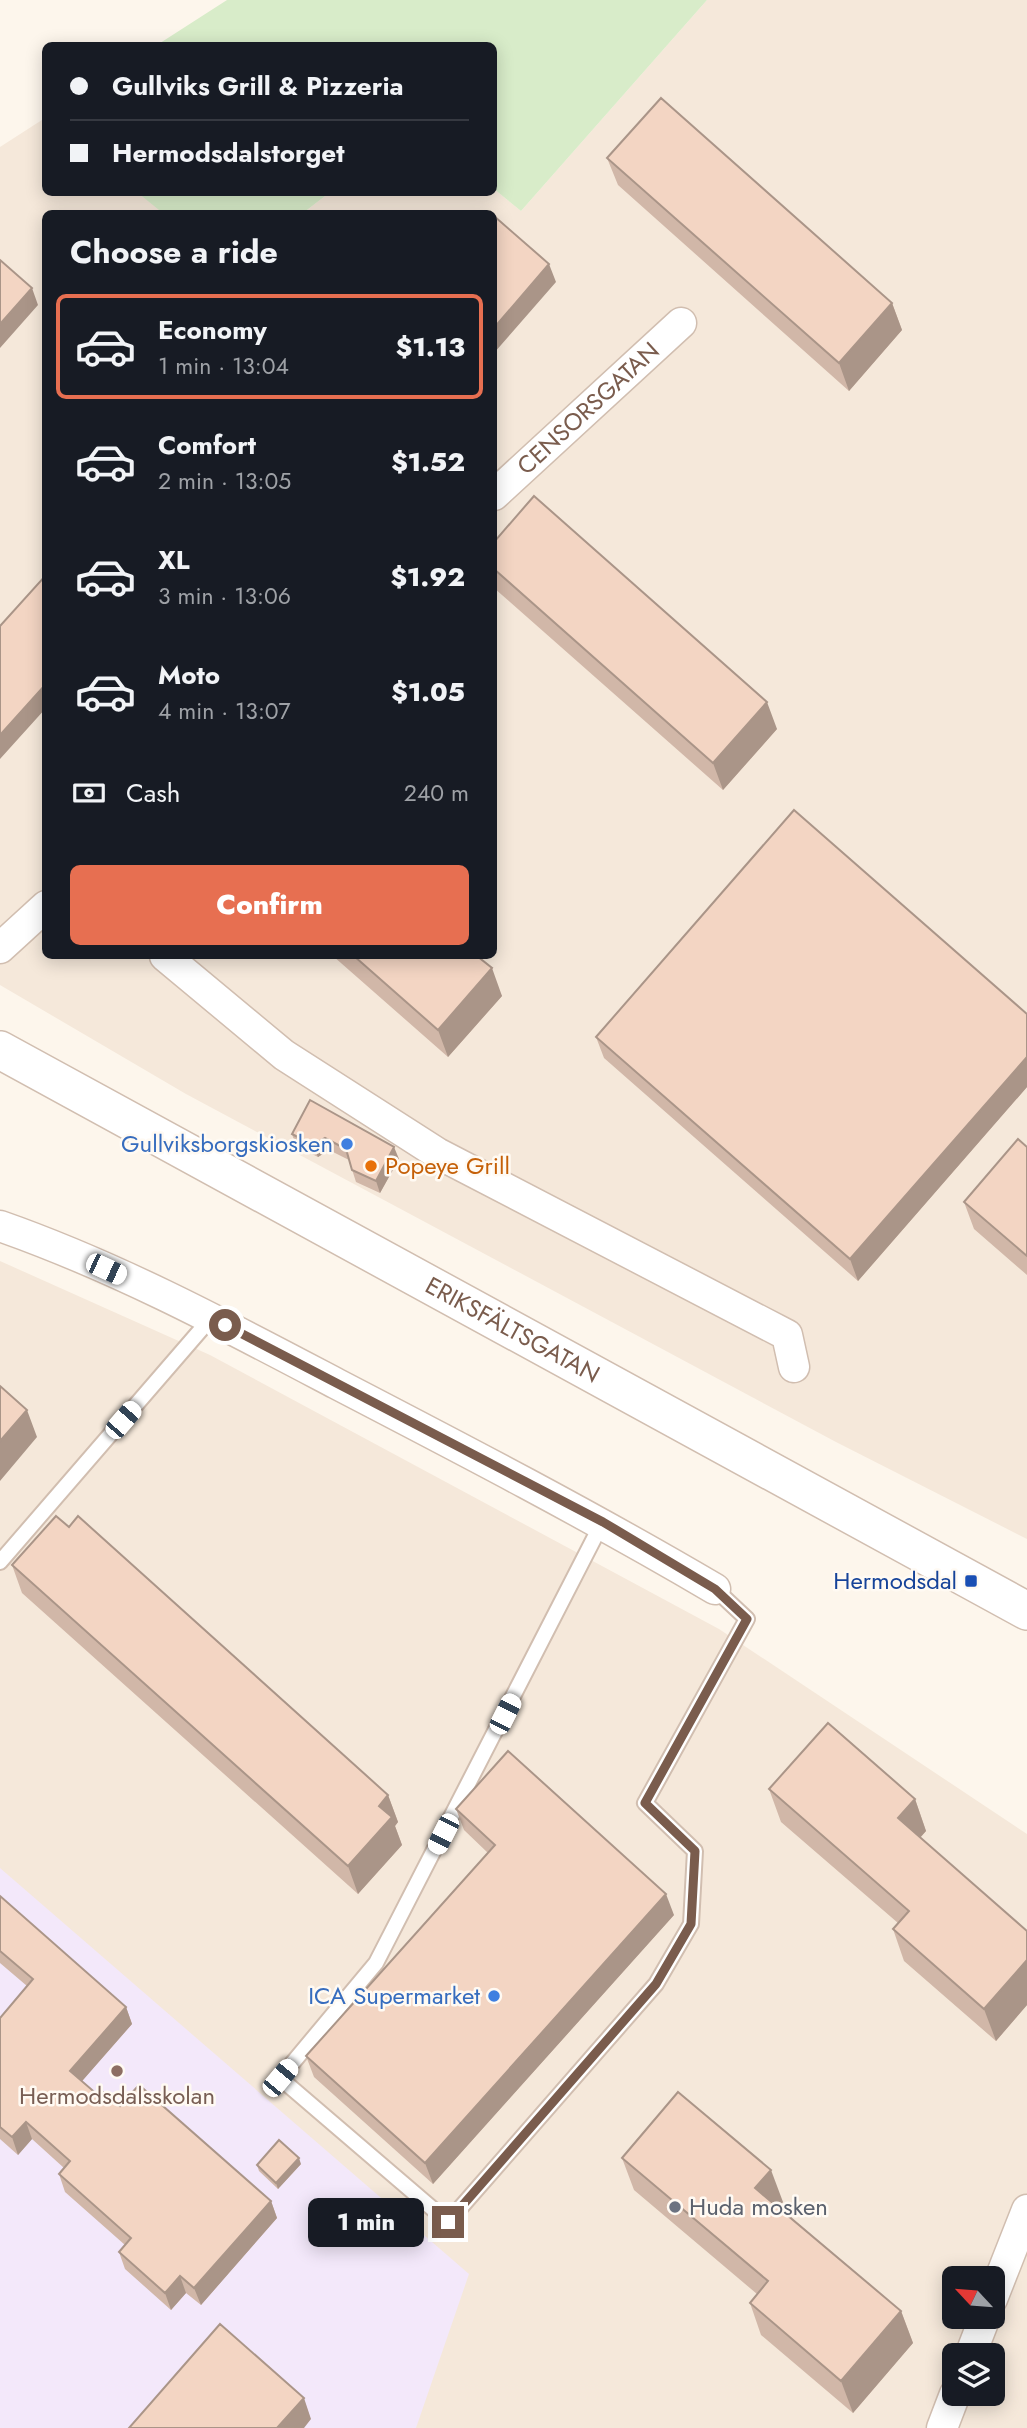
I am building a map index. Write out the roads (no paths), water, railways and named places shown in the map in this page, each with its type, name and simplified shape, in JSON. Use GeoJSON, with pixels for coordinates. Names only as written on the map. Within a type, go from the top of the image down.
{"type":"FeatureCollection","features":[{"type":"Feature","properties":{"kind":"street","name":"CENSORSGATAN"},"geometry":{"type":"LineString","coordinates":[[497,492],[681,323]]}},
{"type":"Feature","properties":{"kind":"street"},"geometry":{"type":"LineString","coordinates":[[0,948],[42,910]]}},
{"type":"Feature","properties":{"kind":"street"},"geometry":{"type":"LineString","coordinates":[[169,959],[284,1055],[438,1153],[787,1335],[794,1367]]}},
{"type":"Feature","properties":{"kind":"street","name":"ERIKSFÄLTSGATAN"},"geometry":{"type":"LineString","coordinates":[[0,1050],[1027,1611]]}},
{"type":"Feature","properties":{"kind":"street"},"geometry":{"type":"LineString","coordinates":[[0,1226],[55,1245],[211,1318],[603,1522],[715,1589]]}},
{"type":"Feature","properties":{"kind":"street"},"geometry":{"type":"LineString","coordinates":[[1005,2266],[1027,2210]]}},
{"type":"Feature","properties":{"kind":"street"},"geometry":{"type":"LineString","coordinates":[[942,2428],[951,2406]]}},
{"type":"Feature","properties":{"kind":"lane"},"geometry":{"type":"LineString","coordinates":[[0,1562],[211,1318]]}},
{"type":"Feature","properties":{"kind":"lane"},"geometry":{"type":"LineString","coordinates":[[603,1522],[376,1963],[280,2078],[448,2222],[656,1984],[691,1924],[695,1851],[645,1803],[747,1619],[715,1589]]}},
{"type":"Feature","properties":{"kind":"place","name":"Gullviksborgskiosken"},"geometry":{"type":"Point","coordinates":[347,1144]}},
{"type":"Feature","properties":{"kind":"place","name":"Popeye Grill"},"geometry":{"type":"Point","coordinates":[371,1166]}},
{"type":"Feature","properties":{"kind":"place","name":"Hermodsdal"},"geometry":{"type":"Point","coordinates":[971,1581]}},
{"type":"Feature","properties":{"kind":"place","name":"ICA Supermarket"},"geometry":{"type":"Point","coordinates":[494,1996]}},
{"type":"Feature","properties":{"kind":"place","name":"Hermodsdalsskolan"},"geometry":{"type":"Point","coordinates":[117,2071]}},
{"type":"Feature","properties":{"kind":"place","name":"Huda mosken"},"geometry":{"type":"Point","coordinates":[675,2207]}}]}
